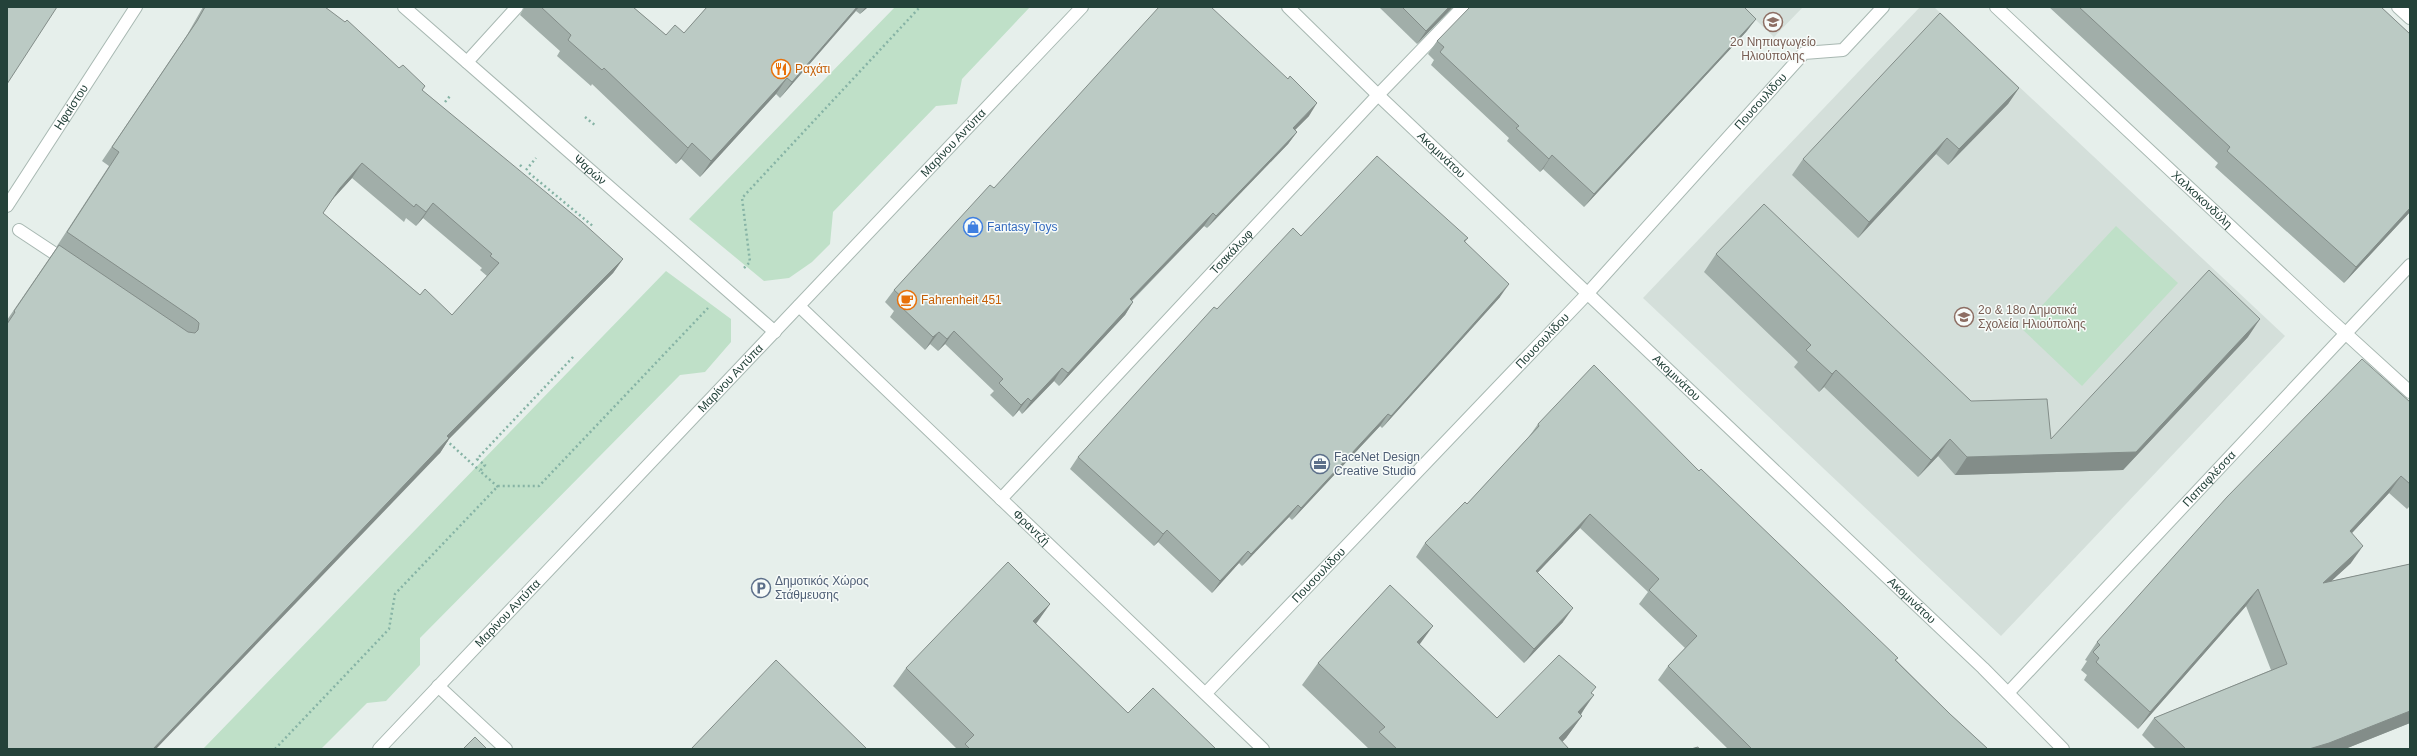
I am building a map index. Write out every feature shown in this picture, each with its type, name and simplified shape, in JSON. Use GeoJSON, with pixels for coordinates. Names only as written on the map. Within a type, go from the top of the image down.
{"type":"FeatureCollection","features":[{"type":"Feature","properties":{"kind":"street","name":"Ηφαίστου"},"geometry":{"type":"LineString","coordinates":[[7,206],[136,7]]}},
{"type":"Feature","properties":{"kind":"street","name":"Ψαρών"},"geometry":{"type":"LineString","coordinates":[[404,7],[775,332]]}},
{"type":"Feature","properties":{"kind":"street"},"geometry":{"type":"LineString","coordinates":[[467,62],[517,7]]}},
{"type":"Feature","properties":{"kind":"street","name":"Μαρίνου Αντύπα"},"geometry":{"type":"LineString","coordinates":[[378,749],[1082,7]]}},
{"type":"Feature","properties":{"kind":"street","name":"Ακομινάτου"},"geometry":{"type":"LineString","coordinates":[[1288,7],[1378,95],[2008,693],[2063,749]]}},
{"type":"Feature","properties":{"kind":"street","name":"Τσακάλωφ"},"geometry":{"type":"LineString","coordinates":[[1001,499],[1378,95],[1463,7]]}},
{"type":"Feature","properties":{"kind":"street","name":"Πουσουλίδου"},"geometry":{"type":"LineString","coordinates":[[1206,693],[1588,293],[1804,53],[1843,50],[1883,7]]}},
{"type":"Feature","properties":{"kind":"street","name":"Χαλκοκονδύλη"},"geometry":{"type":"LineString","coordinates":[[1996,7],[2345,334],[2410,392]]}},
{"type":"Feature","properties":{"kind":"street"},"geometry":{"type":"LineString","coordinates":[[2398,7],[2410,18]]}},
{"type":"Feature","properties":{"kind":"street"},"geometry":{"type":"LineString","coordinates":[[19,230],[79,270]]}},
{"type":"Feature","properties":{"kind":"street","name":"Παπαφλέσσα"},"geometry":{"type":"LineString","coordinates":[[2008,693],[2410,265]]}},
{"type":"Feature","properties":{"kind":"street","name":"Φραντζή"},"geometry":{"type":"LineString","coordinates":[[799,306],[1263,749]]}},
{"type":"Feature","properties":{"kind":"street"},"geometry":{"type":"LineString","coordinates":[[438,686],[506,749]]}},
{"type":"Feature","properties":{"kind":"path"},"geometry":{"type":"LineString","coordinates":[[743,270],[750,262],[742,198],[920,7]]}},
{"type":"Feature","properties":{"kind":"path"},"geometry":{"type":"LineString","coordinates":[[445,102],[450,96]]}},
{"type":"Feature","properties":{"kind":"path"},"geometry":{"type":"LineString","coordinates":[[584,117],[596,126]]}},
{"type":"Feature","properties":{"kind":"path"},"geometry":{"type":"LineString","coordinates":[[526,170],[537,157]]}},
{"type":"Feature","properties":{"kind":"path"},"geometry":{"type":"LineString","coordinates":[[520,165],[594,227]]}},
{"type":"Feature","properties":{"kind":"path"},"geometry":{"type":"LineString","coordinates":[[445,439],[498,487],[539,486],[712,303]]}},
{"type":"Feature","properties":{"kind":"path"},"geometry":{"type":"LineString","coordinates":[[480,471],[485,465],[477,459],[574,356]]}},
{"type":"Feature","properties":{"kind":"path"},"geometry":{"type":"LineString","coordinates":[[275,749],[389,629],[395,594],[498,487]]}},
{"type":"Feature","properties":{"kind":"shaded area","name":"2ο Νηπιαγωγείο Ηλιούπολης"},"geometry":{"type":"Polygon","coordinates":[[[1742,7],[1803,7],[1774,37],[1742,7]]]}},
{"type":"Feature","properties":{"kind":"shaded area","name":"2ο & 18ο Δημοτικά Σχολεία Ηλιούπολης"},"geometry":{"type":"Polygon","coordinates":[[[1920,7],[1934,7],[2285,336],[2001,636],[1643,298],[1920,7]]]}},
{"type":"Feature","properties":{"kind":"green space"},"geometry":{"type":"Polygon","coordinates":[[[895,7],[1030,7],[962,79],[957,104],[936,106],[833,212],[830,244],[812,262],[789,278],[764,281],[689,219],[895,7]]]}},
{"type":"Feature","properties":{"kind":"green space"},"geometry":{"type":"Polygon","coordinates":[[[2116,226],[2178,283],[2082,386],[2021,328],[2116,226]]]}},
{"type":"Feature","properties":{"kind":"green space"},"geometry":{"type":"Polygon","coordinates":[[[666,271],[731,319],[731,342],[705,372],[680,375],[420,638],[420,665],[386,701],[367,703],[321,749],[203,749],[666,271]]]}},
{"type":"Feature","properties":{"kind":"building"},"geometry":{"type":"Polygon","coordinates":[[[7,7],[57,7],[7,84],[7,7]]]}},
{"type":"Feature","properties":{"kind":"building"},"geometry":{"type":"Polygon","coordinates":[[[205,7],[325,7],[345,22],[347,20],[399,68],[403,65],[425,86],[422,90],[582,222],[623,259],[447,436],[449,438],[153,749],[7,749],[7,324],[15,312],[14,311],[59,245],[188,332],[195,333],[198,330],[199,323],[196,320],[67,232],[119,152],[112,147],[205,7]],[[362,163],[340,188],[323,213],[420,295],[425,289],[452,315],[499,263],[490,256],[492,254],[433,203],[426,212],[416,204],[414,207],[362,163]]]}},
{"type":"Feature","properties":{"kind":"building"},"geometry":{"type":"Polygon","coordinates":[[[541,7],[633,7],[666,35],[675,25],[684,33],[707,7],[857,7],[792,82],[787,78],[711,161],[692,143],[688,148],[604,68],[602,70],[568,40],[571,35],[541,7]]]}},
{"type":"Feature","properties":{"kind":"building"},"geometry":{"type":"Polygon","coordinates":[[[1159,7],[1211,7],[1288,79],[1290,76],[1317,103],[1293,128],[1297,132],[1216,216],[1213,213],[1130,299],[1133,302],[1068,373],[1062,368],[1031,401],[1028,398],[1021,405],[999,383],[1003,379],[954,331],[947,339],[939,332],[933,337],[899,305],[904,299],[894,290],[990,185],[994,188],[1159,7]]]}},
{"type":"Feature","properties":{"kind":"building"},"geometry":{"type":"Polygon","coordinates":[[[1402,7],[1449,7],[1426,31],[1402,7]]]}},
{"type":"Feature","properties":{"kind":"building"},"geometry":{"type":"Polygon","coordinates":[[[1470,7],[1744,7],[1756,19],[1594,194],[1552,155],[1549,159],[1516,128],[1519,126],[1440,52],[1444,47],[1437,41],[1470,7]]]}},
{"type":"Feature","properties":{"kind":"building"},"geometry":{"type":"Polygon","coordinates":[[[2079,7],[2381,7],[2410,34],[2410,208],[2356,267],[2227,151],[2230,147],[2079,7]]]}},
{"type":"Feature","properties":{"kind":"building"},"geometry":{"type":"Polygon","coordinates":[[[1940,13],[2019,88],[1959,149],[1947,138],[1869,222],[1803,159],[1940,13]]]}},
{"type":"Feature","properties":{"kind":"building"},"geometry":{"type":"Polygon","coordinates":[[[1377,156],[1468,238],[1464,241],[1509,284],[1391,416],[1388,414],[1301,508],[1298,505],[1251,554],[1248,551],[1220,581],[1167,530],[1163,534],[1078,457],[1214,307],[1217,309],[1293,228],[1301,236],[1377,156]]]}},
{"type":"Feature","properties":{"kind":"building"},"geometry":{"type":"Polygon","coordinates":[[[1764,204],[1971,401],[2047,399],[2051,439],[2209,270],[2260,319],[2136,452],[1967,457],[1950,439],[1931,460],[1836,370],[1832,374],[1806,350],[1811,345],[1716,254],[1764,204]]]}},
{"type":"Feature","properties":{"kind":"building"},"geometry":{"type":"Polygon","coordinates":[[[2362,359],[2410,402],[2410,484],[2401,476],[2350,531],[2363,546],[2323,583],[2410,564],[2410,711],[2329,743],[2309,749],[2186,749],[2154,718],[2287,664],[2258,589],[2150,712],[2096,662],[2099,658],[2093,652],[2100,645],[2097,642],[2227,497],[2362,359]]]}},
{"type":"Feature","properties":{"kind":"building"},"geometry":{"type":"Polygon","coordinates":[[[1594,365],[1699,471],[1701,469],[1898,658],[1895,660],[1988,749],[1752,749],[1668,666],[1697,636],[1649,590],[1659,579],[1590,514],[1536,571],[1573,608],[1534,649],[1425,543],[1465,502],[1467,504],[1539,426],[1538,424],[1594,365]]]}},
{"type":"Feature","properties":{"kind":"building"},"geometry":{"type":"Polygon","coordinates":[[[1008,562],[1050,604],[1033,621],[1128,713],[1153,688],[1216,749],[970,749],[965,744],[974,735],[906,668],[1008,562]]]}},
{"type":"Feature","properties":{"kind":"building"},"geometry":{"type":"Polygon","coordinates":[[[1390,585],[1433,626],[1417,642],[1497,718],[1559,655],[1596,687],[1591,693],[1594,695],[1578,712],[1582,716],[1559,738],[1569,749],[1397,749],[1379,732],[1385,727],[1318,663],[1390,585]]]}},
{"type":"Feature","properties":{"kind":"building"},"geometry":{"type":"Polygon","coordinates":[[[776,660],[867,749],[691,749],[776,660]]]}},
{"type":"Feature","properties":{"kind":"building"},"geometry":{"type":"Polygon","coordinates":[[[475,737],[487,749],[463,749],[475,737]]]}},
{"type":"Feature","properties":{"kind":"place","name":"2ο Νηπιαγωγείο Ηλιούπολης"},"geometry":{"type":"Point","coordinates":[1773,22]}},
{"type":"Feature","properties":{"kind":"place","name":"Ραχάτι"},"geometry":{"type":"Point","coordinates":[781,69]}},
{"type":"Feature","properties":{"kind":"place","name":"Fantasy Toys"},"geometry":{"type":"Point","coordinates":[973,227]}},
{"type":"Feature","properties":{"kind":"place","name":"Fahrenheit 451"},"geometry":{"type":"Point","coordinates":[907,300]}},
{"type":"Feature","properties":{"kind":"place","name":"2ο & 18ο Δημοτικά Σχολεία Ηλιούπολης"},"geometry":{"type":"Point","coordinates":[1964,317]}},
{"type":"Feature","properties":{"kind":"place","name":"FaceNet Design Creative Studio"},"geometry":{"type":"Point","coordinates":[1320,464]}},
{"type":"Feature","properties":{"kind":"place","name":"Δημοτικός Χώρος Στάθμευσης"},"geometry":{"type":"Point","coordinates":[761,588]}}]}
